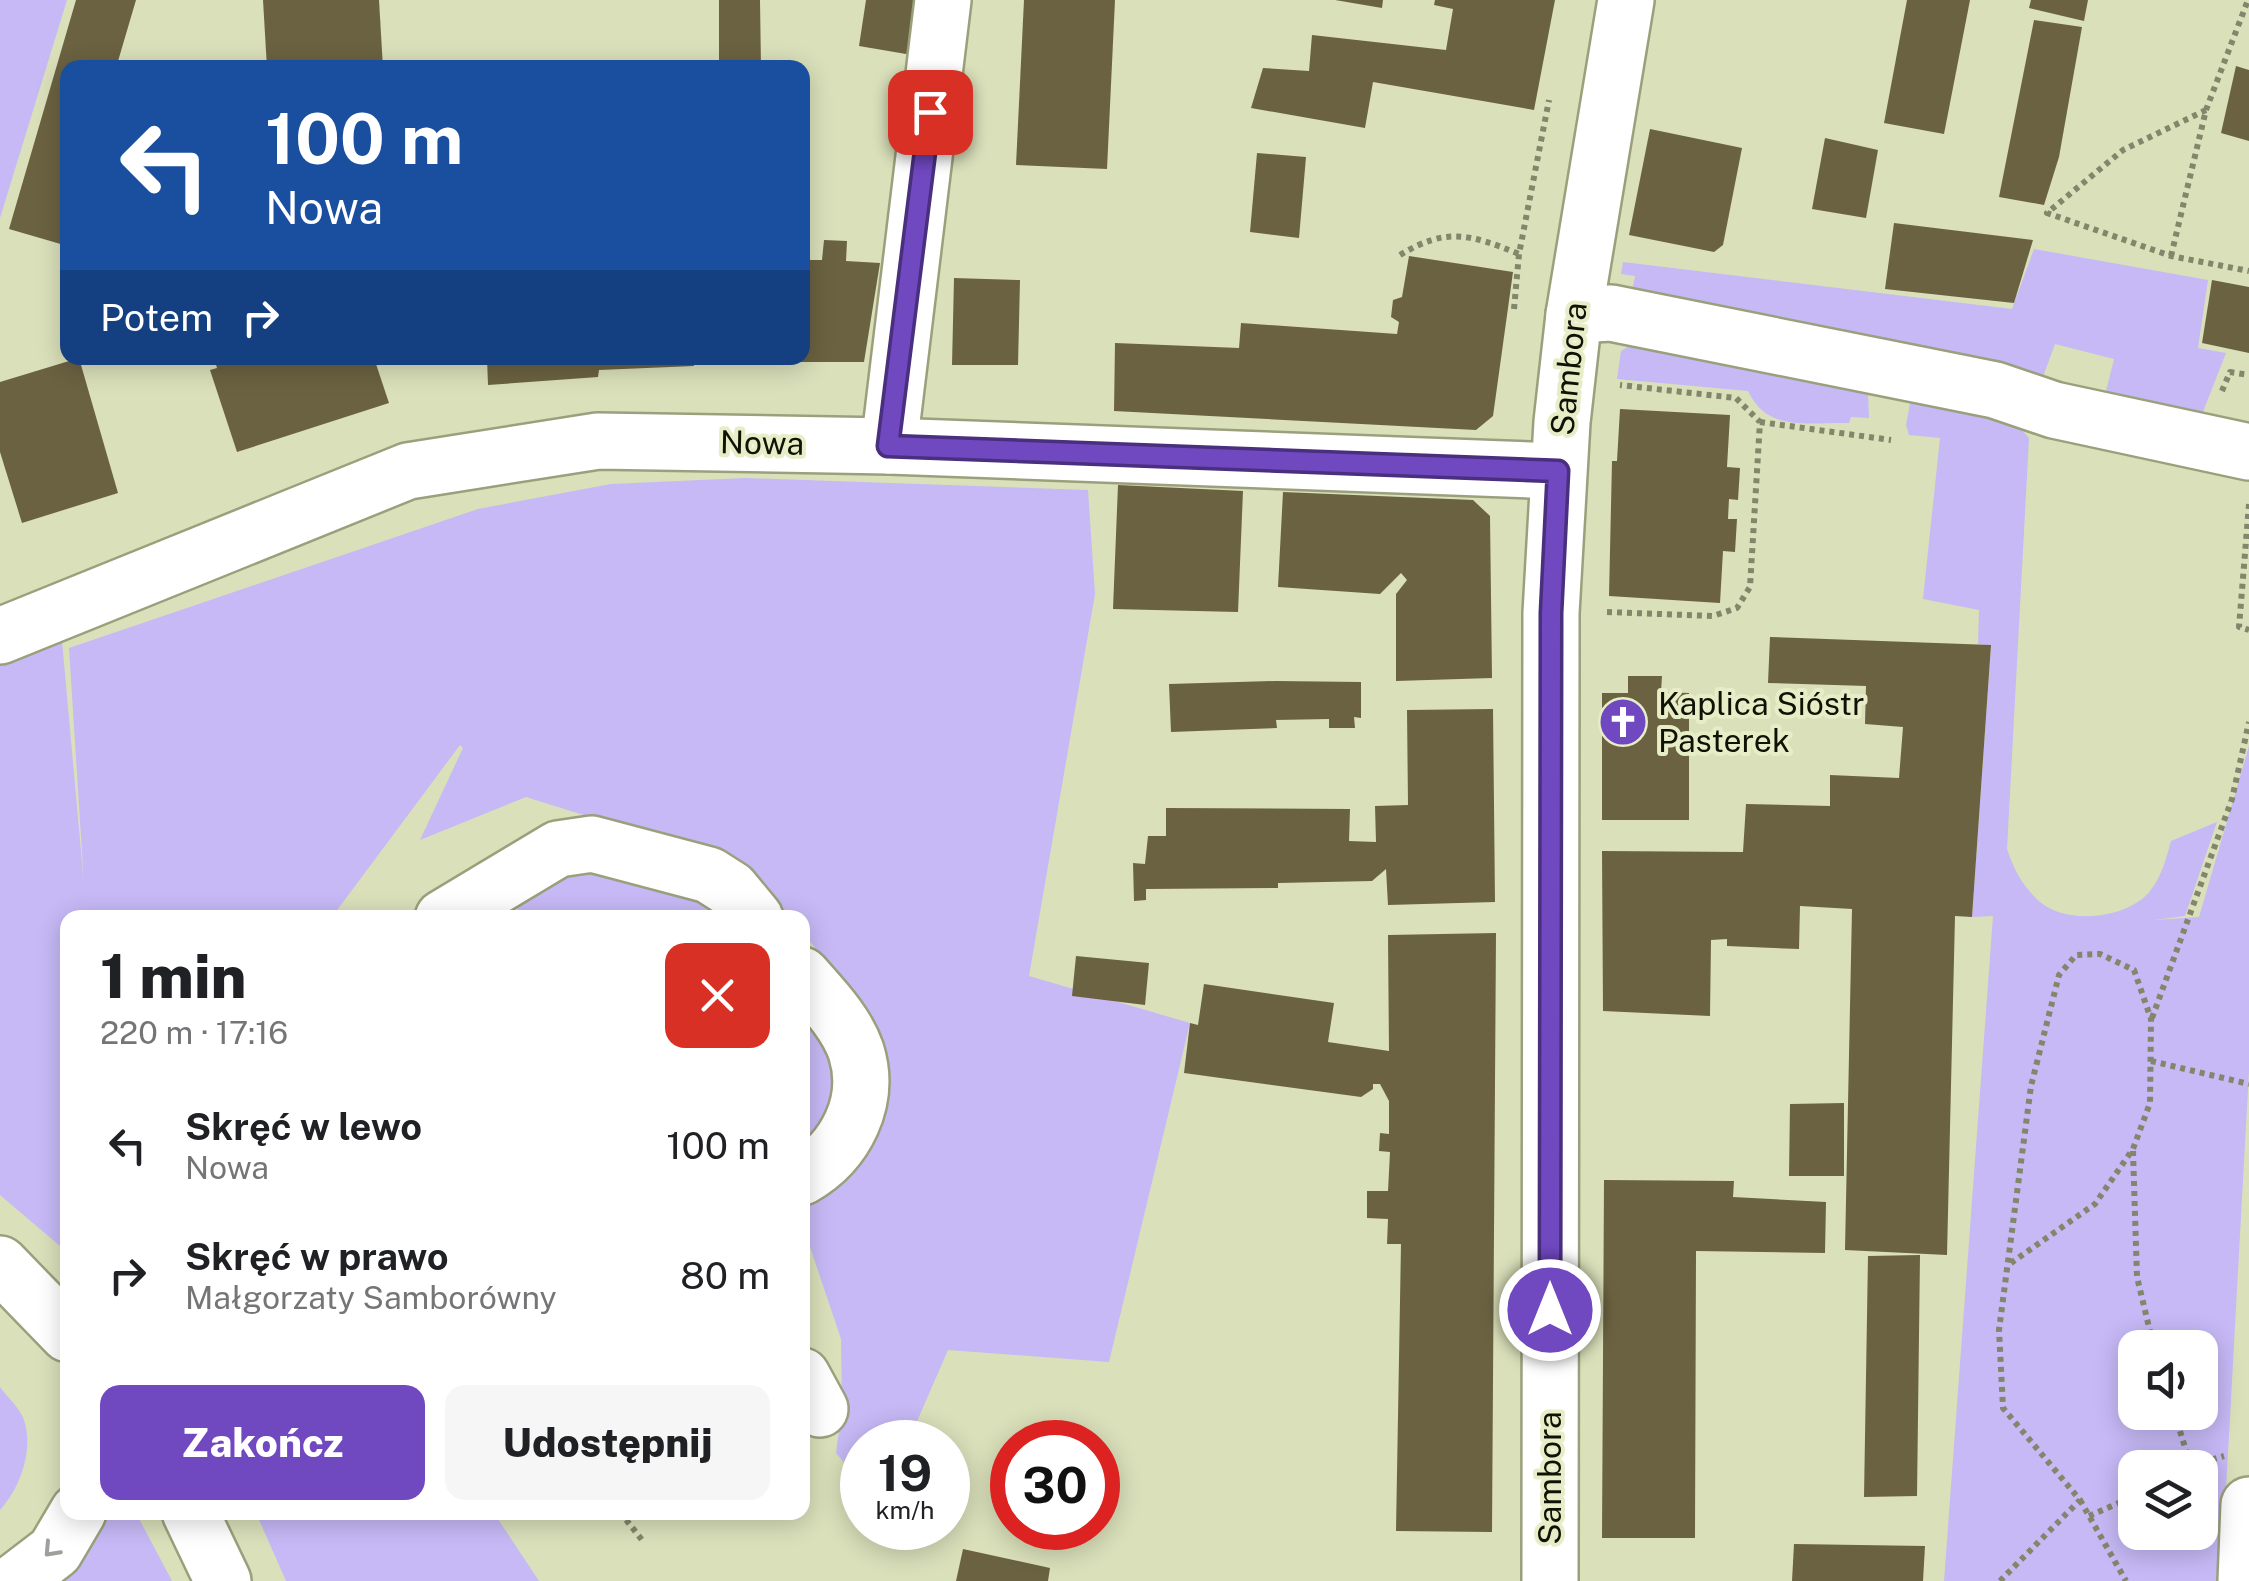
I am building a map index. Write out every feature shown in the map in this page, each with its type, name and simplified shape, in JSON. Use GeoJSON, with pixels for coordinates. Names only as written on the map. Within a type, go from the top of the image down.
{"type":"FeatureCollection","features":[{"type":"Feature","properties":{"kind":"street"},"geometry":{"type":"LineString","coordinates":[[888,446],[943,0]]}},
{"type":"Feature","properties":{"kind":"street","name":"Sambora"},"geometry":{"type":"LineString","coordinates":[[1550,1581],[1551,613],[1558,471],[1574,315],[1626,0]]}},
{"type":"Feature","properties":{"kind":"street"},"geometry":{"type":"LineString","coordinates":[[1574,315],[1611,313],[1996,390],[2054,410],[2249,452]]}},
{"type":"Feature","properties":{"kind":"street","name":"Nowa"},"geometry":{"type":"LineString","coordinates":[[0,636],[408,472],[598,441],[888,446],[1558,471]]}},
{"type":"Feature","properties":{"kind":"street"},"geometry":{"type":"LineString","coordinates":[[456,910],[558,849],[592,844],[681,864],[709,875],[731,889],[748,910]]}},
{"type":"Feature","properties":{"kind":"street"},"geometry":{"type":"LineString","coordinates":[[810,984],[840,1020],[856,1052],[859,1085],[857,1115],[839,1147],[810,1170]]}},
{"type":"Feature","properties":{"kind":"street"},"geometry":{"type":"LineString","coordinates":[[0,1264],[60,1326]]}},
{"type":"Feature","properties":{"kind":"street"},"geometry":{"type":"LineString","coordinates":[[2246,1581],[2249,1505]]}},
{"type":"Feature","properties":{"kind":"street"},"geometry":{"type":"LineString","coordinates":[[16,1581],[54,1551],[73,1520]]}},
{"type":"Feature","properties":{"kind":"street"},"geometry":{"type":"LineString","coordinates":[[194,1520],[223,1581]]}},
{"type":"Feature","properties":{"kind":"path"},"geometry":{"type":"LineString","coordinates":[[2170,256],[2206,110],[2248,0]]}},
{"type":"Feature","properties":{"kind":"path"},"geometry":{"type":"LineString","coordinates":[[2206,110],[2123,150],[2048,213],[2170,256],[2249,271]]}},
{"type":"Feature","properties":{"kind":"path"},"geometry":{"type":"LineString","coordinates":[[1400,254],[1433,235],[1486,240],[1519,254]]}},
{"type":"Feature","properties":{"kind":"path"},"geometry":{"type":"LineString","coordinates":[[1612,384],[1736,398],[1760,422],[1890,440]]}},
{"type":"Feature","properties":{"kind":"path"},"geometry":{"type":"LineString","coordinates":[[1604,612],[1713,616],[1737,608],[1750,587],[1760,422]]}},
{"type":"Feature","properties":{"kind":"path"},"geometry":{"type":"LineString","coordinates":[[2249,502],[2238,626],[2249,630]]}},
{"type":"Feature","properties":{"kind":"path"},"geometry":{"type":"LineString","coordinates":[[2011,1263],[2094,1204],[2133,1150],[2150,1103],[2152,1019],[2232,799],[2249,722]]}},
{"type":"Feature","properties":{"kind":"path"},"geometry":{"type":"LineString","coordinates":[[2126,1581],[2080,1500],[2003,1408],[1999,1330],[2032,1086],[2060,975],[2076,955],[2100,954],[2134,970],[2152,1019]]}},
{"type":"Feature","properties":{"kind":"path"},"geometry":{"type":"LineString","coordinates":[[2151,1062],[2249,1084]]}},
{"type":"Feature","properties":{"kind":"path"},"geometry":{"type":"LineString","coordinates":[[2133,1150],[2137,1277],[2150,1330]]}},
{"type":"Feature","properties":{"kind":"path"},"geometry":{"type":"LineString","coordinates":[[2218,1457],[2222,1456]]}},
{"type":"Feature","properties":{"kind":"path"},"geometry":{"type":"LineString","coordinates":[[2000,1581],[2080,1500]]}},
{"type":"Feature","properties":{"kind":"path"},"geometry":{"type":"LineString","coordinates":[[2089,1516],[2118,1503]]}},
{"type":"Feature","properties":{"kind":"path"},"geometry":{"type":"LineString","coordinates":[[626,1520],[642,1540]]}},
{"type":"Feature","properties":{"kind":"shaded area"},"geometry":{"type":"Polygon","coordinates":[[[0,0],[67,0],[0,218],[0,0]]]}},
{"type":"Feature","properties":{"kind":"shaded area"},"geometry":{"type":"Polygon","coordinates":[[[2034,249],[2208,280],[2198,348],[2226,353],[2201,417],[2104,399],[2114,359],[2055,344],[2041,382],[1674,305],[1651,292],[1632,291],[1635,276],[1621,274],[1623,262],[2012,309],[2034,249]]]}},
{"type":"Feature","properties":{"kind":"shaded area"},"geometry":{"type":"Polygon","coordinates":[[[1652,344],[1861,385],[1868,393],[1869,418],[1851,417],[1849,423],[1791,422],[1766,414],[1748,391],[1617,379],[1621,351],[1631,345],[1652,344]]]}},
{"type":"Feature","properties":{"kind":"shaded area"},"geometry":{"type":"Polygon","coordinates":[[[1929,398],[2012,419],[2029,438],[2007,849],[2020,878],[2040,902],[2065,914],[2081,916],[2127,908],[2154,885],[2171,841],[2217,822],[2185,916],[2154,920],[2199,917],[2249,746],[2249,1071],[2221,1581],[1944,1581],[1993,916],[1972,917],[1991,646],[1978,644],[1979,610],[1923,599],[1940,438],[1909,435],[1906,425],[1910,403],[1929,398]]]}},
{"type":"Feature","properties":{"kind":"shaded area"},"geometry":{"type":"Polygon","coordinates":[[[746,478],[1088,490],[1095,594],[1029,976],[1190,1023],[1109,1362],[948,1350],[918,1420],[840,1420],[841,1339],[810,1247],[810,1206],[833,1188],[885,1085],[881,1039],[849,985],[810,942],[810,910],[781,910],[746,872],[708,854],[526,797],[420,840],[463,748],[460,745],[337,910],[60,910],[60,1246],[0,1195],[0,666],[62,641],[84,884],[69,648],[478,509],[611,484],[746,478]]]}},
{"type":"Feature","properties":{"kind":"shaded area"},"geometry":{"type":"Polygon","coordinates":[[[558,849],[735,910],[518,910],[508,879],[558,849]]]}},
{"type":"Feature","properties":{"kind":"shaded area"},"geometry":{"type":"Polygon","coordinates":[[[810,986],[856,1052],[810,1158],[810,986]]]}},
{"type":"Feature","properties":{"kind":"shaded area"},"geometry":{"type":"Polygon","coordinates":[[[0,1387],[22,1416],[27,1444],[19,1480],[0,1510],[0,1387]]]}},
{"type":"Feature","properties":{"kind":"shaded area"},"geometry":{"type":"Polygon","coordinates":[[[840,1423],[840,1458],[836,1453],[840,1423]]]}},
{"type":"Feature","properties":{"kind":"shaded area"},"geometry":{"type":"Polygon","coordinates":[[[101,1520],[140,1520],[172,1581],[63,1581],[82,1564],[101,1520]]]}},
{"type":"Feature","properties":{"kind":"shaded area"},"geometry":{"type":"Polygon","coordinates":[[[259,1520],[499,1520],[539,1581],[286,1581],[259,1520]]]}},
{"type":"Feature","properties":{"kind":"building"},"geometry":{"type":"Polygon","coordinates":[[[76,0],[136,0],[118,60],[60,60],[60,244],[9,229],[76,0]]]}},
{"type":"Feature","properties":{"kind":"building"},"geometry":{"type":"Polygon","coordinates":[[[263,0],[379,0],[383,60],[267,60],[263,0]]]}},
{"type":"Feature","properties":{"kind":"building"},"geometry":{"type":"Polygon","coordinates":[[[719,0],[760,0],[761,60],[719,60],[719,0]]]}},
{"type":"Feature","properties":{"kind":"building"},"geometry":{"type":"Polygon","coordinates":[[[866,0],[920,0],[912,55],[859,46],[866,0]]]}},
{"type":"Feature","properties":{"kind":"building"},"geometry":{"type":"Polygon","coordinates":[[[1024,0],[1115,0],[1107,169],[1016,165],[1024,0]]]}},
{"type":"Feature","properties":{"kind":"building"},"geometry":{"type":"Polygon","coordinates":[[[1335,0],[1383,0],[1382,8],[1335,0]]]}},
{"type":"Feature","properties":{"kind":"building"},"geometry":{"type":"Polygon","coordinates":[[[1435,0],[1555,0],[1534,110],[1373,82],[1365,128],[1251,108],[1263,68],[1309,71],[1312,35],[1446,50],[1453,9],[1434,5],[1435,0]]]}},
{"type":"Feature","properties":{"kind":"building"},"geometry":{"type":"Polygon","coordinates":[[[1907,0],[1970,0],[1944,134],[1884,123],[1907,0]]]}},
{"type":"Feature","properties":{"kind":"building"},"geometry":{"type":"Polygon","coordinates":[[[2031,0],[2088,0],[2084,21],[2029,8],[2031,0]]]}},
{"type":"Feature","properties":{"kind":"building"},"geometry":{"type":"Polygon","coordinates":[[[2034,20],[2082,27],[2059,157],[2044,205],[1999,197],[2034,20]]]}},
{"type":"Feature","properties":{"kind":"building"},"geometry":{"type":"Polygon","coordinates":[[[2236,66],[2249,70],[2249,141],[2221,133],[2236,66]]]}},
{"type":"Feature","properties":{"kind":"building"},"geometry":{"type":"Polygon","coordinates":[[[1650,129],[1742,148],[1723,245],[1714,252],[1629,235],[1650,129]]]}},
{"type":"Feature","properties":{"kind":"building"},"geometry":{"type":"Polygon","coordinates":[[[1825,138],[1878,150],[1866,218],[1812,209],[1825,138]]]}},
{"type":"Feature","properties":{"kind":"building"},"geometry":{"type":"Polygon","coordinates":[[[1257,153],[1306,157],[1299,238],[1250,232],[1257,153]]]}},
{"type":"Feature","properties":{"kind":"building"},"geometry":{"type":"Polygon","coordinates":[[[1894,223],[2033,240],[2014,303],[1885,289],[1894,223]]]}},
{"type":"Feature","properties":{"kind":"building"},"geometry":{"type":"Polygon","coordinates":[[[824,240],[847,241],[846,261],[880,263],[864,362],[810,362],[810,260],[822,260],[824,240]]]}},
{"type":"Feature","properties":{"kind":"building"},"geometry":{"type":"Polygon","coordinates":[[[1409,256],[1513,272],[1493,416],[1476,430],[1114,411],[1115,343],[1239,348],[1241,323],[1397,334],[1399,322],[1391,317],[1393,300],[1402,297],[1409,256]]]}},
{"type":"Feature","properties":{"kind":"building"},"geometry":{"type":"Polygon","coordinates":[[[954,278],[1020,280],[1018,365],[952,365],[954,278]]]}},
{"type":"Feature","properties":{"kind":"building"},"geometry":{"type":"Polygon","coordinates":[[[2212,280],[2249,287],[2249,353],[2202,343],[2212,280]]]}},
{"type":"Feature","properties":{"kind":"building"},"geometry":{"type":"Polygon","coordinates":[[[60,364],[81,365],[118,493],[22,523],[0,452],[0,382],[60,364]]]}},
{"type":"Feature","properties":{"kind":"building"},"geometry":{"type":"Polygon","coordinates":[[[216,365],[376,365],[389,403],[237,452],[210,370],[216,365]]]}},
{"type":"Feature","properties":{"kind":"building"},"geometry":{"type":"Polygon","coordinates":[[[487,365],[694,366],[599,370],[598,377],[488,385],[487,365]]]}},
{"type":"Feature","properties":{"kind":"building"},"geometry":{"type":"Polygon","coordinates":[[[1620,409],[1730,415],[1727,467],[1740,468],[1738,500],[1729,499],[1728,519],[1737,519],[1735,552],[1723,551],[1720,603],[1609,596],[1612,461],[1617,461],[1620,409]]]}},
{"type":"Feature","properties":{"kind":"building"},"geometry":{"type":"Polygon","coordinates":[[[1118,485],[1243,491],[1238,612],[1113,609],[1118,485]]]}},
{"type":"Feature","properties":{"kind":"building"},"geometry":{"type":"Polygon","coordinates":[[[1283,492],[1473,500],[1490,516],[1492,678],[1396,681],[1396,594],[1407,580],[1401,573],[1380,594],[1278,587],[1283,492]]]}},
{"type":"Feature","properties":{"kind":"building"},"geometry":{"type":"Polygon","coordinates":[[[1770,637],[1991,645],[1972,917],[1955,916],[1947,1255],[1845,1250],[1852,909],[1800,906],[1799,949],[1727,946],[1727,939],[1711,940],[1710,1016],[1603,1011],[1602,851],[1743,852],[1746,804],[1830,806],[1830,775],[1899,778],[1903,727],[1865,724],[1866,686],[1768,683],[1770,637]]]}},
{"type":"Feature","properties":{"kind":"building"},"geometry":{"type":"Polygon","coordinates":[[[1628,676],[1662,676],[1661,692],[1689,693],[1689,820],[1602,820],[1602,693],[1628,693],[1628,676]]]}},
{"type":"Feature","properties":{"kind":"building"},"geometry":{"type":"Polygon","coordinates":[[[1361,682],[1361,718],[1354,717],[1355,728],[1329,728],[1329,719],[1276,720],[1277,728],[1171,732],[1169,684],[1361,682]]]}},
{"type":"Feature","properties":{"kind":"building"},"geometry":{"type":"Polygon","coordinates":[[[1493,709],[1495,902],[1388,905],[1386,869],[1372,881],[1278,883],[1278,888],[1146,889],[1146,900],[1134,901],[1133,863],[1145,864],[1148,836],[1166,836],[1166,808],[1350,809],[1349,841],[1376,842],[1375,806],[1408,805],[1407,710],[1493,709]]]}},
{"type":"Feature","properties":{"kind":"building"},"geometry":{"type":"Polygon","coordinates":[[[1496,933],[1492,1532],[1396,1531],[1401,1244],[1387,1244],[1388,1219],[1367,1218],[1367,1191],[1388,1191],[1390,1152],[1379,1151],[1380,1133],[1389,1134],[1389,1101],[1380,1084],[1373,1084],[1373,1089],[1361,1097],[1184,1073],[1190,1023],[1198,1025],[1204,984],[1334,1003],[1328,1042],[1389,1051],[1388,935],[1496,933]]]}},
{"type":"Feature","properties":{"kind":"building"},"geometry":{"type":"Polygon","coordinates":[[[1076,956],[1149,963],[1145,1005],[1072,996],[1076,956]]]}},
{"type":"Feature","properties":{"kind":"building"},"geometry":{"type":"Polygon","coordinates":[[[1844,1103],[1844,1176],[1789,1176],[1790,1104],[1844,1103]]]}},
{"type":"Feature","properties":{"kind":"building"},"geometry":{"type":"Polygon","coordinates":[[[1604,1180],[1734,1181],[1733,1197],[1826,1202],[1825,1253],[1696,1251],[1695,1538],[1602,1538],[1604,1180]]]}},
{"type":"Feature","properties":{"kind":"building"},"geometry":{"type":"Polygon","coordinates":[[[1920,1255],[1917,1496],[1864,1497],[1868,1256],[1920,1255]]]}},
{"type":"Feature","properties":{"kind":"building"},"geometry":{"type":"Polygon","coordinates":[[[1794,1544],[1925,1546],[1923,1581],[1792,1581],[1794,1544]]]}},
{"type":"Feature","properties":{"kind":"building"},"geometry":{"type":"Polygon","coordinates":[[[963,1550],[1050,1568],[1048,1581],[956,1581],[963,1550]]]}},
{"type":"Feature","properties":{"kind":"place","name":"Kaplica Sióstr Pasterek"},"geometry":{"type":"Point","coordinates":[1623,722]}},
{"type":"Feature","properties":{"kind":"route"},"geometry":{"type":"LineString","coordinates":[[930,112],[888,446],[1558,471],[1551,613],[1550,1310]]}}]}
